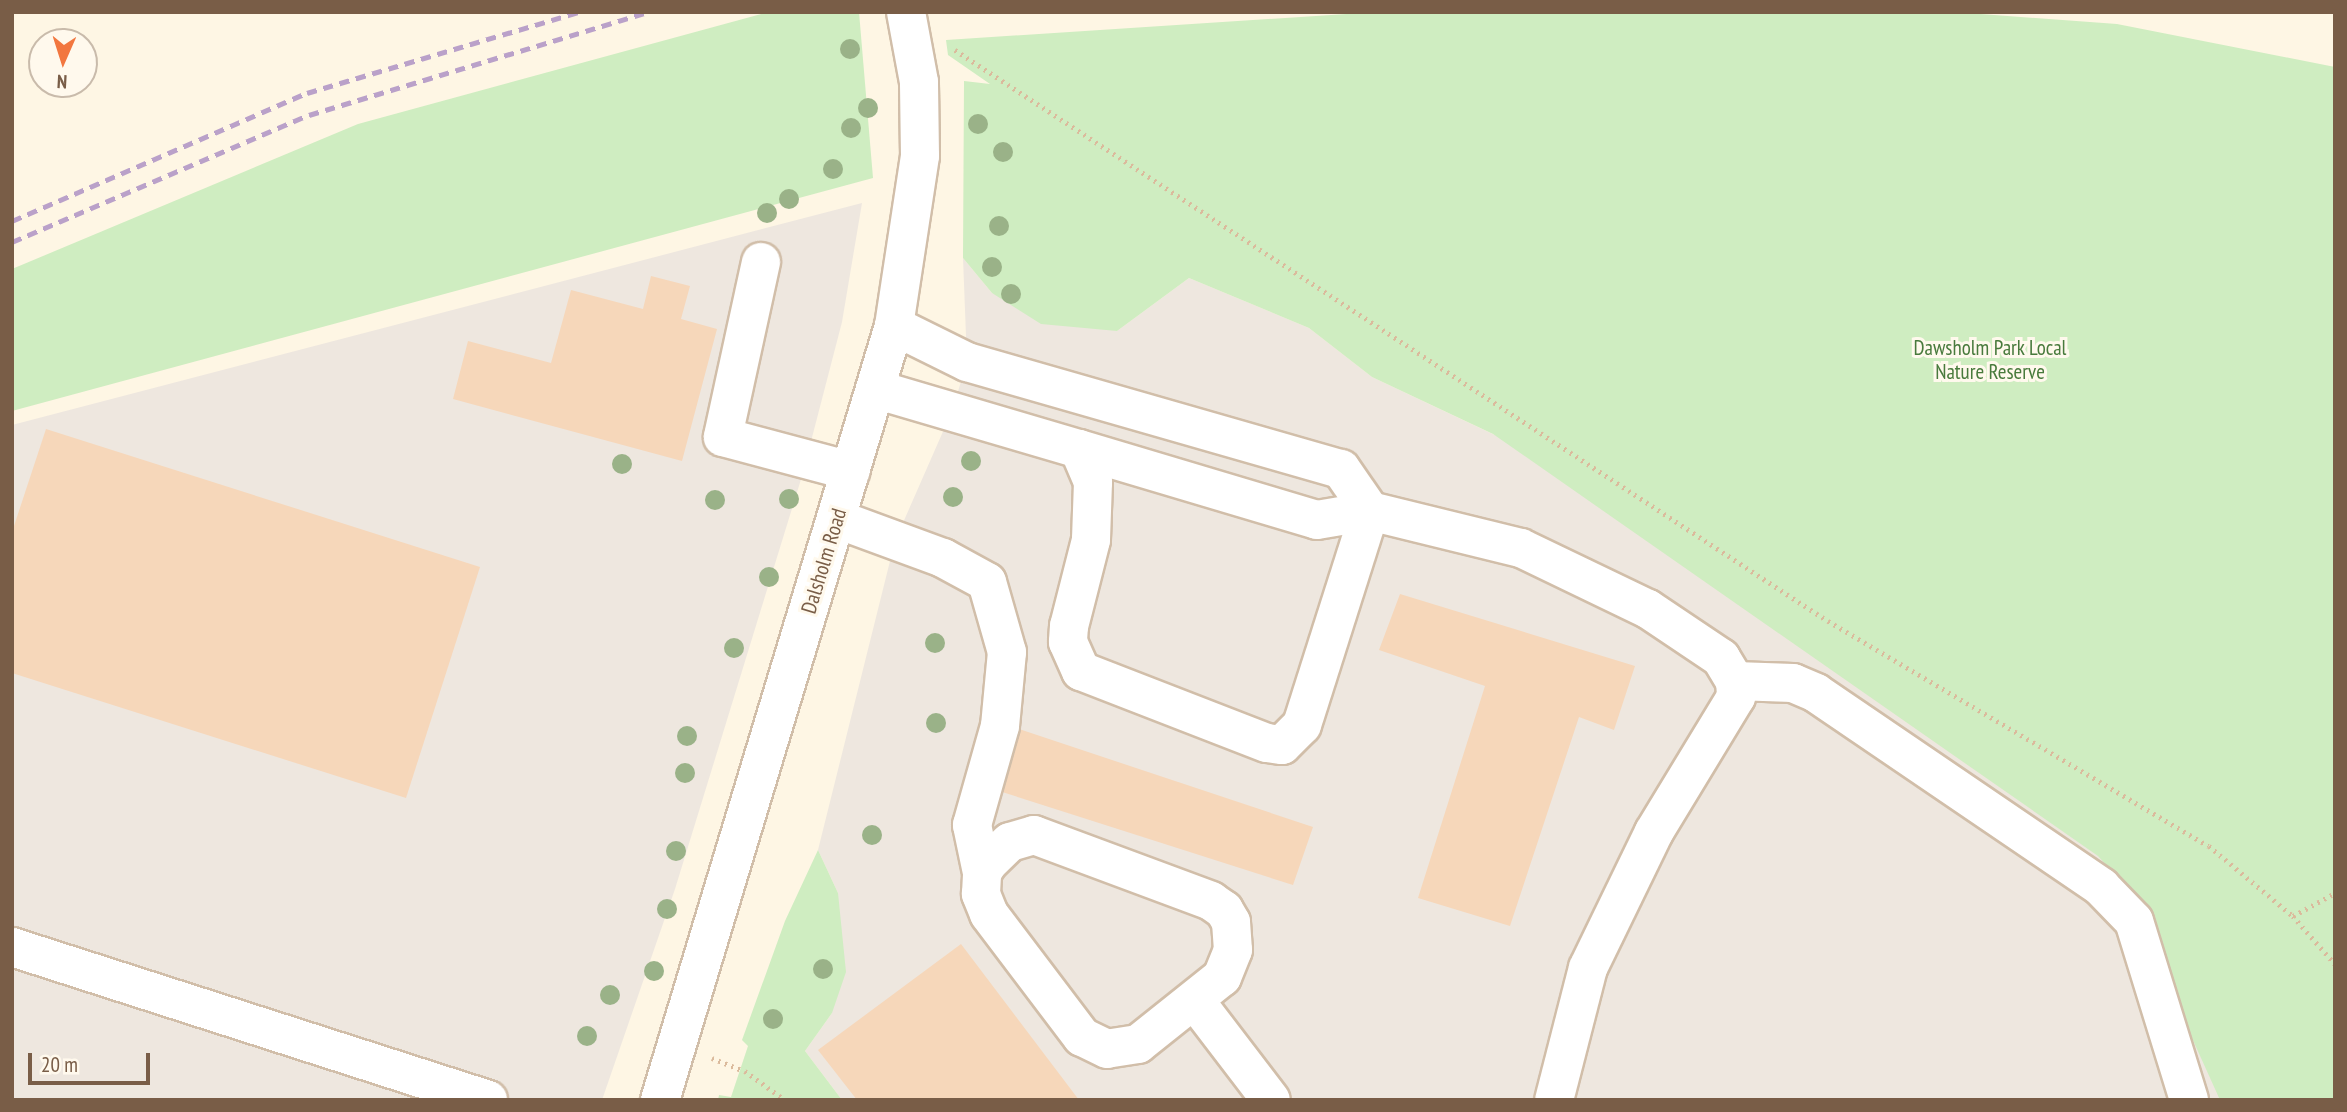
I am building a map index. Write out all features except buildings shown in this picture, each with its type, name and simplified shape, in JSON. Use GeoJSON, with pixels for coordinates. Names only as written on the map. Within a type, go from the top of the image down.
{"type":"FeatureCollection","features":[{"type":"Feature","properties":{"kind":"street","name":"Dalsholm Road"},"geometry":{"type":"LineString","coordinates":[[660,1100],[679,1045],[894,326],[920,156],[910,30]]}},
{"type":"Feature","properties":{"kind":"street"},"geometry":{"type":"LineString","coordinates":[[761,262],[723,437],[851,471]]}},
{"type":"Feature","properties":{"kind":"street"},"geometry":{"type":"LineString","coordinates":[[894,326],[967,362],[1341,469],[1370,511]]}},
{"type":"Feature","properties":{"kind":"street"},"geometry":{"type":"LineString","coordinates":[[875,389],[1317,520],[1370,511],[1521,548],[1648,609],[1721,658],[1735,681],[1736,698],[1654,832],[1588,968],[1554,1100]]}},
{"type":"Feature","properties":{"kind":"street"},"geometry":{"type":"LineString","coordinates":[[1079,449],[1093,482],[1091,540],[1069,634],[1081,671],[1282,745],[1294,737],[1307,712],[1370,511]]}},
{"type":"Feature","properties":{"kind":"street"},"geometry":{"type":"LineString","coordinates":[[836,519],[943,558],[987,582],[1007,652],[1006,691],[972,825],[973,847],[982,873],[981,894],[989,914],[1082,1037],[1107,1049],[1138,1044],[1196,1002],[1230,965],[1231,922],[1224,910],[1211,901],[1034,835],[1010,842],[982,873]]}},
{"type":"Feature","properties":{"kind":"street"},"geometry":{"type":"LineString","coordinates":[[1735,681],[1793,683],[1816,694],[2101,887],[2134,921],[2189,1100]]}},
{"type":"Feature","properties":{"kind":"street"},"geometry":{"type":"LineString","coordinates":[[989,762],[989,790],[1010,842]]}},
{"type":"Feature","properties":{"kind":"street"},"geometry":{"type":"LineString","coordinates":[[12,947],[488,1100]]}},
{"type":"Feature","properties":{"kind":"street"},"geometry":{"type":"LineString","coordinates":[[1196,1002],[1271,1100]]}},
{"type":"Feature","properties":{"kind":"path"},"geometry":{"type":"LineString","coordinates":[[910,30],[954,50],[1828,621],[2209,846],[2293,916],[2335,964]]}},
{"type":"Feature","properties":{"kind":"path"},"geometry":{"type":"LineString","coordinates":[[2293,916],[2335,893]]}},
{"type":"Feature","properties":{"kind":"path"},"geometry":{"type":"LineString","coordinates":[[679,1045],[745,1071],[786,1100]]}},
{"type":"Feature","properties":{"kind":"shaded area"},"geometry":{"type":"Polygon","coordinates":[[[862,203],[842,322],[802,476],[675,889],[602,1100],[12,1100],[12,425],[862,203]]]}},
{"type":"Feature","properties":{"kind":"shaded area"},"geometry":{"type":"Polygon","coordinates":[[[963,258],[992,293],[1117,331],[1189,278],[1309,328],[1372,377],[1556,464],[2141,862],[2236,1100],[842,1100],[805,1051],[832,1013],[838,893],[818,850],[895,541],[952,411],[967,362],[963,258]]]}},
{"type":"Feature","properties":{"kind":"green space"},"geometry":{"type":"Polygon","coordinates":[[[769,12],[859,12],[873,178],[12,411],[12,269],[358,124],[769,12]]]}},
{"type":"Feature","properties":{"kind":"green space","name":"Dawsholm Park Local Nature Reserve"},"geometry":{"type":"Polygon","coordinates":[[[1377,12],[1954,12],[2117,24],[2335,67],[2335,1100],[2220,1100],[2173,996],[2139,901],[2098,856],[1493,434],[1372,377],[1309,328],[1189,278],[1117,331],[1041,324],[992,293],[963,258],[964,81],[990,84],[948,55],[946,40],[1377,12]]]}},
{"type":"Feature","properties":{"kind":"green space"},"geometry":{"type":"Polygon","coordinates":[[[818,850],[838,893],[846,972],[832,1013],[805,1051],[842,1100],[718,1100],[719,1095],[731,1097],[748,1046],[742,1040],[785,921],[818,850]]]}},
{"type":"Feature","properties":{"kind":"railway"},"geometry":{"type":"LineString","coordinates":[[12,221],[307,93],[578,12]]}},
{"type":"Feature","properties":{"kind":"railway"},"geometry":{"type":"LineString","coordinates":[[12,242],[309,115],[647,12]]}}]}
